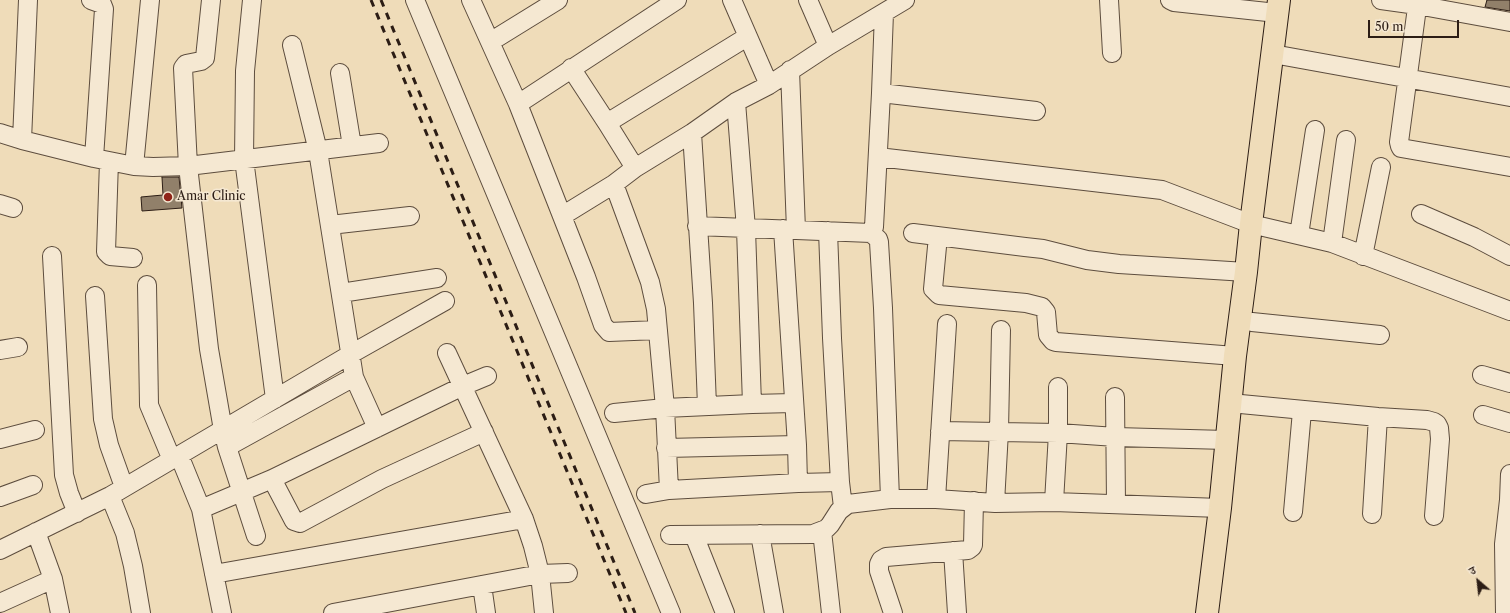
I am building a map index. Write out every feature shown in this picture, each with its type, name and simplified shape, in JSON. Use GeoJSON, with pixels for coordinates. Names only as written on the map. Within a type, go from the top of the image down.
{"type":"FeatureCollection","features":[{"type":"Feature","properties":{"kind":"main road"},"geometry":{"type":"LineString","coordinates":[[1220,613],[1232,509],[1236,404],[1234,356],[1246,272],[1257,225],[1284,56],[1283,4]]}},
{"type":"Feature","properties":{"kind":"main road"},"geometry":{"type":"LineString","coordinates":[[1207,613],[1220,508],[1226,440],[1236,404],[1252,322],[1257,225],[1271,55],[1283,4]]}},
{"type":"Feature","properties":{"kind":"street"},"geometry":{"type":"LineString","coordinates":[[22,140],[28,0]]}},
{"type":"Feature","properties":{"kind":"street"},"geometry":{"type":"LineString","coordinates":[[91,0],[102,4],[104,9],[102,159],[105,250],[106,254],[110,256],[133,258]]}},
{"type":"Feature","properties":{"kind":"street"},"geometry":{"type":"LineString","coordinates":[[134,166],[150,0]]}},
{"type":"Feature","properties":{"kind":"street"},"geometry":{"type":"LineString","coordinates":[[211,0],[205,58],[201,61],[186,64],[183,68],[188,166],[209,349],[223,430],[227,448],[243,492],[256,536]]}},
{"type":"Feature","properties":{"kind":"street"},"geometry":{"type":"LineString","coordinates":[[252,0],[245,71],[244,159],[275,399]]}},
{"type":"Feature","properties":{"kind":"street"},"geometry":{"type":"LineString","coordinates":[[415,0],[671,613]]}},
{"type":"Feature","properties":{"kind":"street"},"geometry":{"type":"LineString","coordinates":[[471,0],[518,104],[606,329],[609,332],[658,330]]}},
{"type":"Feature","properties":{"kind":"street"},"geometry":{"type":"LineString","coordinates":[[490,42],[558,0]]}},
{"type":"Feature","properties":{"kind":"street"},"geometry":{"type":"LineString","coordinates":[[518,104],[677,0]]}},
{"type":"Feature","properties":{"kind":"street"},"geometry":{"type":"LineString","coordinates":[[732,0],[769,84]]}},
{"type":"Feature","properties":{"kind":"street"},"geometry":{"type":"LineString","coordinates":[[808,0],[828,46]]}},
{"type":"Feature","properties":{"kind":"street"},"geometry":{"type":"LineString","coordinates":[[562,216],[692,133],[736,102],[769,84],[828,46],[905,0]]}},
{"type":"Feature","properties":{"kind":"street"},"geometry":{"type":"LineString","coordinates":[[1109,0],[1112,53]]}},
{"type":"Feature","properties":{"kind":"street"},"geometry":{"type":"LineString","coordinates":[[1170,0],[1174,2],[1283,4]]}},
{"type":"Feature","properties":{"kind":"street"},"geometry":{"type":"LineString","coordinates":[[1382,0],[1418,2],[1510,22]]}},
{"type":"Feature","properties":{"kind":"street"},"geometry":{"type":"LineString","coordinates":[[1418,2],[1399,142],[1401,148],[1510,168]]}},
{"type":"Feature","properties":{"kind":"street"},"geometry":{"type":"LineString","coordinates":[[871,233],[874,227],[884,13]]}},
{"type":"Feature","properties":{"kind":"street"},"geometry":{"type":"LineString","coordinates":[[607,123],[747,37]]}},
{"type":"Feature","properties":{"kind":"street"},"geometry":{"type":"LineString","coordinates":[[292,45],[318,151],[354,377],[378,428]]}},
{"type":"Feature","properties":{"kind":"street"},"geometry":{"type":"LineString","coordinates":[[1284,56],[1510,97]]}},
{"type":"Feature","properties":{"kind":"street"},"geometry":{"type":"LineString","coordinates":[[571,68],[635,168]]}},
{"type":"Feature","properties":{"kind":"street"},"geometry":{"type":"LineString","coordinates":[[790,70],[790,230],[793,403],[797,445],[798,483]]}},
{"type":"Feature","properties":{"kind":"street"},"geometry":{"type":"LineString","coordinates":[[340,73],[352,146]]}},
{"type":"Feature","properties":{"kind":"street"},"geometry":{"type":"LineString","coordinates":[[881,93],[1036,111]]}},
{"type":"Feature","properties":{"kind":"street"},"geometry":{"type":"LineString","coordinates":[[736,102],[746,228],[752,404]]}},
{"type":"Feature","properties":{"kind":"street"},"geometry":{"type":"LineString","coordinates":[[1299,235],[1315,130]]}},
{"type":"Feature","properties":{"kind":"street"},"geometry":{"type":"LineString","coordinates":[[0,133],[22,140],[134,166],[188,166],[379,143]]}},
{"type":"Feature","properties":{"kind":"street"},"geometry":{"type":"LineString","coordinates":[[692,133],[703,303],[707,406]]}},
{"type":"Feature","properties":{"kind":"street"},"geometry":{"type":"LineString","coordinates":[[1332,243],[1346,140]]}},
{"type":"Feature","properties":{"kind":"street"},"geometry":{"type":"LineString","coordinates":[[878,157],[1162,190],[1257,225],[1332,243],[1510,311]]}},
{"type":"Feature","properties":{"kind":"street"},"geometry":{"type":"LineString","coordinates":[[1363,256],[1380,167]]}},
{"type":"Feature","properties":{"kind":"street"},"geometry":{"type":"LineString","coordinates":[[614,184],[650,282],[656,309],[665,408],[669,490]]}},
{"type":"Feature","properties":{"kind":"street"},"geometry":{"type":"LineString","coordinates":[[1421,214],[1474,236],[1510,256]]}},
{"type":"Feature","properties":{"kind":"street"},"geometry":{"type":"LineString","coordinates":[[330,225],[410,216]]}},
{"type":"Feature","properties":{"kind":"street"},"geometry":{"type":"LineString","coordinates":[[697,226],[871,233],[879,242],[890,499]]}},
{"type":"Feature","properties":{"kind":"street"},"geometry":{"type":"LineString","coordinates":[[828,231],[832,338],[840,482],[843,507]]}},
{"type":"Feature","properties":{"kind":"street"},"geometry":{"type":"LineString","coordinates":[[913,233],[1025,246],[1044,249],[1087,260],[1119,264],[1246,272]]}},
{"type":"Feature","properties":{"kind":"street"},"geometry":{"type":"LineString","coordinates":[[938,236],[933,289],[942,296],[1026,303],[1042,307],[1046,312],[1048,336],[1053,341],[1234,356]]}},
{"type":"Feature","properties":{"kind":"street"},"geometry":{"type":"LineString","coordinates":[[52,256],[64,475],[77,513]]}},
{"type":"Feature","properties":{"kind":"street"},"geometry":{"type":"LineString","coordinates":[[341,293],[436,278]]}},
{"type":"Feature","properties":{"kind":"street"},"geometry":{"type":"LineString","coordinates":[[148,285],[149,405],[201,509],[222,613]]}},
{"type":"Feature","properties":{"kind":"street"},"geometry":{"type":"LineString","coordinates":[[95,296],[103,419],[117,492],[134,566],[141,613]]}},
{"type":"Feature","properties":{"kind":"street"},"geometry":{"type":"LineString","coordinates":[[0,550],[117,492],[445,300]]}},
{"type":"Feature","properties":{"kind":"street"},"geometry":{"type":"LineString","coordinates":[[1252,322],[1380,335]]}},
{"type":"Feature","properties":{"kind":"street"},"geometry":{"type":"LineString","coordinates":[[936,499],[947,324]]}},
{"type":"Feature","properties":{"kind":"street"},"geometry":{"type":"LineString","coordinates":[[995,503],[999,431],[1001,330]]}},
{"type":"Feature","properties":{"kind":"street"},"geometry":{"type":"LineString","coordinates":[[0,350],[18,347]]}},
{"type":"Feature","properties":{"kind":"street"},"geometry":{"type":"LineString","coordinates":[[447,353],[524,519],[540,574],[544,613]]}},
{"type":"Feature","properties":{"kind":"street"},"geometry":{"type":"LineString","coordinates":[[1482,375],[1510,383]]}},
{"type":"Feature","properties":{"kind":"street"},"geometry":{"type":"LineString","coordinates":[[201,509],[272,479],[463,386],[487,376]]}},
{"type":"Feature","properties":{"kind":"street"},"geometry":{"type":"LineString","coordinates":[[227,448],[354,377]]}},
{"type":"Feature","properties":{"kind":"street"},"geometry":{"type":"LineString","coordinates":[[1054,502],[1058,433],[1058,387]]}},
{"type":"Feature","properties":{"kind":"street"},"geometry":{"type":"LineString","coordinates":[[1115,397],[1116,504]]}},
{"type":"Feature","properties":{"kind":"street"},"geometry":{"type":"LineString","coordinates":[[614,413],[665,408],[793,403]]}},
{"type":"Feature","properties":{"kind":"street"},"geometry":{"type":"LineString","coordinates":[[1236,404],[1378,418],[1427,420],[1437,424],[1440,439],[1434,516]]}},
{"type":"Feature","properties":{"kind":"street"},"geometry":{"type":"LineString","coordinates":[[1293,512],[1302,411]]}},
{"type":"Feature","properties":{"kind":"street"},"geometry":{"type":"LineString","coordinates":[[1483,415],[1510,423]]}},
{"type":"Feature","properties":{"kind":"street"},"geometry":{"type":"LineString","coordinates":[[1372,514],[1378,418]]}},
{"type":"Feature","properties":{"kind":"street"},"geometry":{"type":"LineString","coordinates":[[0,439],[35,430]]}},
{"type":"Feature","properties":{"kind":"street"},"geometry":{"type":"LineString","coordinates":[[940,431],[999,431],[1116,437],[1226,440]]}},
{"type":"Feature","properties":{"kind":"street"},"geometry":{"type":"LineString","coordinates":[[272,479],[294,521],[300,523],[382,479],[484,432]]}},
{"type":"Feature","properties":{"kind":"street"},"geometry":{"type":"LineString","coordinates":[[666,448],[797,445]]}},
{"type":"Feature","properties":{"kind":"street"},"geometry":{"type":"LineString","coordinates":[[1505,613],[1504,544],[1509,500],[1510,474]]}},
{"type":"Feature","properties":{"kind":"street"},"geometry":{"type":"LineString","coordinates":[[646,494],[669,490],[840,482]]}},
{"type":"Feature","properties":{"kind":"street"},"geometry":{"type":"LineString","coordinates":[[0,497],[33,485]]}},
{"type":"Feature","properties":{"kind":"street"},"geometry":{"type":"LineString","coordinates":[[670,534],[813,534],[822,531],[830,525],[843,507],[855,502],[890,499],[936,499],[995,503],[1054,502],[1220,508]]}},
{"type":"Feature","properties":{"kind":"street"},"geometry":{"type":"LineString","coordinates":[[893,613],[879,571],[881,560],[886,557],[968,550],[974,545],[974,501]]}},
{"type":"Feature","properties":{"kind":"street"},"geometry":{"type":"LineString","coordinates":[[214,574],[524,519]]}},
{"type":"Feature","properties":{"kind":"street"},"geometry":{"type":"LineString","coordinates":[[822,531],[832,613]]}},
{"type":"Feature","properties":{"kind":"street"},"geometry":{"type":"LineString","coordinates":[[36,532],[53,579],[60,613]]}},
{"type":"Feature","properties":{"kind":"street"},"geometry":{"type":"LineString","coordinates":[[760,534],[774,613]]}},
{"type":"Feature","properties":{"kind":"street"},"geometry":{"type":"LineString","coordinates":[[694,535],[725,613]]}},
{"type":"Feature","properties":{"kind":"street"},"geometry":{"type":"LineString","coordinates":[[953,551],[957,613]]}},
{"type":"Feature","properties":{"kind":"street"},"geometry":{"type":"LineString","coordinates":[[333,613],[354,611],[540,574],[568,573]]}},
{"type":"Feature","properties":{"kind":"street"},"geometry":{"type":"LineString","coordinates":[[0,604],[53,579]]}},
{"type":"Feature","properties":{"kind":"street"},"geometry":{"type":"LineString","coordinates":[[482,585],[486,613]]}},
{"type":"Feature","properties":{"kind":"building"},"geometry":{"type":"Polygon","coordinates":[[[1487,0],[1510,0],[1510,11],[1485,7],[1487,0]]]}},
{"type":"Feature","properties":{"kind":"building"},"geometry":{"type":"Polygon","coordinates":[[[162,177],[179,177],[182,208],[142,211],[141,197],[163,195],[162,177]]]}},
{"type":"Feature","properties":{"kind":"railway"},"geometry":{"type":"LineString","coordinates":[[371,0],[626,613]]}},
{"type":"Feature","properties":{"kind":"railway"},"geometry":{"type":"LineString","coordinates":[[381,0],[635,613]]}},
{"type":"Feature","properties":{"kind":"place","name":"Amar Clinic"},"geometry":{"type":"Point","coordinates":[168,197]}}]}
